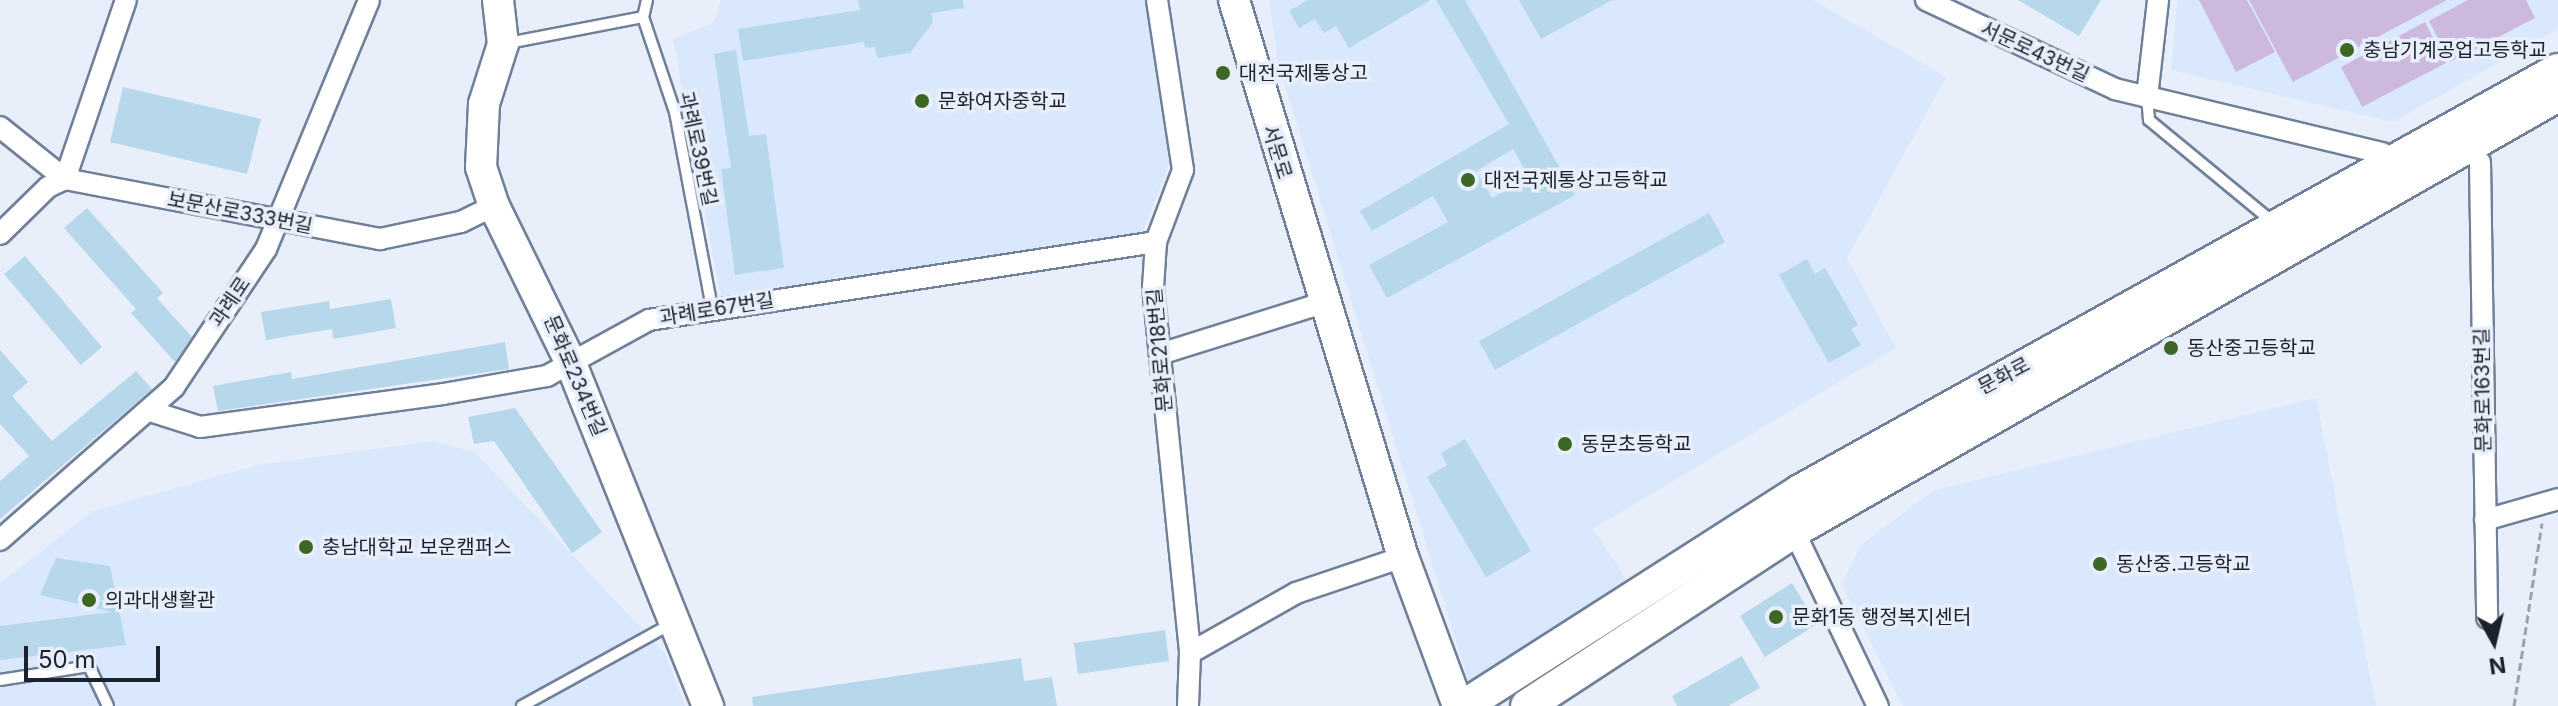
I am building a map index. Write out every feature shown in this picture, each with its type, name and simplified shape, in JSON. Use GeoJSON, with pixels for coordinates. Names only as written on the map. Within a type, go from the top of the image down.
{"type":"FeatureCollection","features":[{"type":"Feature","properties":{"kind":"main road","name":"문화로234번길"},"geometry":{"type":"LineString","coordinates":[[498,0],[503,44],[484,104],[481,167],[494,206],[570,361],[708,706]]}},
{"type":"Feature","properties":{"kind":"main road","name":"서문로"},"geometry":{"type":"LineString","coordinates":[[1234,0],[1323,303],[1403,557],[1458,706]]}},
{"type":"Feature","properties":{"kind":"main road"},"geometry":{"type":"LineString","coordinates":[[2284,229],[2382,153],[2558,58]]}},
{"type":"Feature","properties":{"kind":"main road","name":"문화로"},"geometry":{"type":"LineString","coordinates":[[1527,706],[1794,531],[2204,298],[2284,229],[2558,70]]}},
{"type":"Feature","properties":{"kind":"main road","name":"문화로"},"geometry":{"type":"LineString","coordinates":[[1464,706],[1800,491],[2230,256],[2250,228],[2284,229],[2558,95]]}},
{"type":"Feature","properties":{"kind":"main road"},"geometry":{"type":"LineString","coordinates":[[2204,298],[2260,283],[2480,162],[2558,113]]}},
{"type":"Feature","properties":{"kind":"street"},"geometry":{"type":"LineString","coordinates":[[0,234],[48,187],[65,179],[126,0]]}},
{"type":"Feature","properties":{"kind":"street","name":"과례로"},"geometry":{"type":"LineString","coordinates":[[0,540],[174,387],[266,249],[369,0]]}},
{"type":"Feature","properties":{"kind":"street","name":"문화로218번길"},"geometry":{"type":"LineString","coordinates":[[1157,0],[1183,170],[1156,242],[1153,287],[1190,653],[1188,706]]}},
{"type":"Feature","properties":{"kind":"street","name":"서문로43번길"},"geometry":{"type":"LineString","coordinates":[[1926,0],[2115,89],[2382,153]]}},
{"type":"Feature","properties":{"kind":"street"},"geometry":{"type":"LineString","coordinates":[[2147,97],[2158,0]]}},
{"type":"Feature","properties":{"kind":"street","name":"보문산로333번길"},"geometry":{"type":"LineString","coordinates":[[0,127],[65,179],[380,239],[461,222],[494,206]]}},
{"type":"Feature","properties":{"kind":"street","name":"문화로163번길"},"geometry":{"type":"LineString","coordinates":[[2480,162],[2487,618]]}},
{"type":"Feature","properties":{"kind":"street","name":"과례로67번길"},"geometry":{"type":"LineString","coordinates":[[150,411],[200,427],[285,419],[547,376],[649,320],[1156,242]]}},
{"type":"Feature","properties":{"kind":"street"},"geometry":{"type":"LineString","coordinates":[[1160,354],[1323,303]]}},
{"type":"Feature","properties":{"kind":"street"},"geometry":{"type":"LineString","coordinates":[[1800,491],[1794,531],[1878,706]]}},
{"type":"Feature","properties":{"kind":"street"},"geometry":{"type":"LineString","coordinates":[[2485,520],[2552,502]]}},
{"type":"Feature","properties":{"kind":"street"},"geometry":{"type":"LineString","coordinates":[[1190,653],[1296,593],[1403,557]]}},
{"type":"Feature","properties":{"kind":"lane"},"geometry":{"type":"LineString","coordinates":[[503,44],[643,17],[647,0]]}},
{"type":"Feature","properties":{"kind":"lane","name":"과례로39번길"},"geometry":{"type":"LineString","coordinates":[[643,17],[675,112],[712,308]]}},
{"type":"Feature","properties":{"kind":"lane"},"geometry":{"type":"LineString","coordinates":[[2147,97],[2149,120],[2284,229]]}},
{"type":"Feature","properties":{"kind":"lane"},"geometry":{"type":"LineString","coordinates":[[522,706],[675,622]]}},
{"type":"Feature","properties":{"kind":"lane"},"geometry":{"type":"LineString","coordinates":[[0,680],[89,666],[108,706]]}},
{"type":"Feature","properties":{"kind":"path"},"geometry":{"type":"LineString","coordinates":[[2514,706],[2552,502]]}},
{"type":"Feature","properties":{"kind":"shaded area","name":"문화여자중학교"},"geometry":{"type":"Polygon","coordinates":[[[721,0],[1147,0],[1169,164],[1142,234],[721,298],[673,39],[714,22],[721,0]]]}},
{"type":"Feature","properties":{"kind":"shaded area"},"geometry":{"type":"Polygon","coordinates":[[[1269,0],[1813,0],[1946,77],[1847,258],[1896,348],[1593,529],[1629,583],[1469,683],[1278,63],[1269,0]]]}},
{"type":"Feature","properties":{"kind":"shaded area","name":"충남기계공업고등학교"},"geometry":{"type":"Polygon","coordinates":[[[2177,0],[2558,0],[2558,29],[2393,122],[2171,70],[2177,0]]]}},
{"type":"Feature","properties":{"kind":"shaded area"},"geometry":{"type":"Polygon","coordinates":[[[2199,0],[2247,0],[2275,52],[2236,72],[2199,0]]]}},
{"type":"Feature","properties":{"kind":"shaded area"},"geometry":{"type":"Polygon","coordinates":[[[2249,0],[2447,0],[2293,82],[2249,0]]]}},
{"type":"Feature","properties":{"kind":"shaded area"},"geometry":{"type":"Polygon","coordinates":[[[2468,0],[2526,0],[2535,18],[2450,62],[2429,21],[2468,0]]]}},
{"type":"Feature","properties":{"kind":"shaded area"},"geometry":{"type":"Polygon","coordinates":[[[2425,22],[2446,63],[2362,107],[2341,67],[2425,22]]]}},
{"type":"Feature","properties":{"kind":"shaded area","name":"동산중.고등학교"},"geometry":{"type":"Polygon","coordinates":[[[2316,398],[2376,706],[1903,706],[1842,584],[1862,544],[1934,490],[2316,398]]]}},
{"type":"Feature","properties":{"kind":"shaded area","name":"충남대학교 보운캠퍼스"},"geometry":{"type":"Polygon","coordinates":[[[433,441],[475,452],[665,653],[685,706],[0,706],[0,583],[93,511],[258,465],[433,441]]]}},
{"type":"Feature","properties":{"kind":"building"},"geometry":{"type":"Polygon","coordinates":[[[858,0],[963,0],[964,8],[931,13],[933,22],[910,53],[877,58],[875,47],[865,48],[864,42],[743,61],[738,29],[860,10],[858,0]]]}},
{"type":"Feature","properties":{"kind":"building"},"geometry":{"type":"Polygon","coordinates":[[[1308,0],[1431,0],[1349,48],[1336,26],[1324,33],[1315,19],[1299,28],[1289,11],[1308,0]]]}},
{"type":"Feature","properties":{"kind":"building"},"geometry":{"type":"Polygon","coordinates":[[[1436,0],[1465,0],[1575,195],[1387,298],[1369,265],[1448,222],[1433,196],[1372,231],[1360,211],[1509,124],[1436,0]],[[1513,149],[1476,171],[1492,198],[1529,177],[1513,149]]]}},
{"type":"Feature","properties":{"kind":"building"},"geometry":{"type":"Polygon","coordinates":[[[1519,0],[1612,0],[1541,39],[1519,0]]]}},
{"type":"Feature","properties":{"kind":"building"},"geometry":{"type":"Polygon","coordinates":[[[2018,0],[2101,0],[2079,36],[2018,0]]]}},
{"type":"Feature","properties":{"kind":"building"},"geometry":{"type":"Polygon","coordinates":[[[736,50],[749,136],[766,134],[784,268],[735,275],[721,169],[731,168],[714,54],[736,50]]]}},
{"type":"Feature","properties":{"kind":"building"},"geometry":{"type":"Polygon","coordinates":[[[123,87],[261,119],[247,174],[110,142],[123,87]]]}},
{"type":"Feature","properties":{"kind":"building"},"geometry":{"type":"Polygon","coordinates":[[[87,208],[163,293],[157,298],[192,337],[175,362],[131,313],[136,309],[64,228],[87,208]]]}},
{"type":"Feature","properties":{"kind":"building"},"geometry":{"type":"Polygon","coordinates":[[[1709,213],[1725,242],[1495,370],[1479,341],[1709,213]]]}},
{"type":"Feature","properties":{"kind":"building"},"geometry":{"type":"Polygon","coordinates":[[[25,256],[102,347],[81,365],[4,274],[25,256]]]}},
{"type":"Feature","properties":{"kind":"building"},"geometry":{"type":"Polygon","coordinates":[[[1807,259],[1815,274],[1825,268],[1858,325],[1851,329],[1861,345],[1829,363],[1779,275],[1807,259]]]}},
{"type":"Feature","properties":{"kind":"building"},"geometry":{"type":"Polygon","coordinates":[[[391,299],[396,328],[333,339],[332,329],[266,340],[261,312],[329,301],[330,309],[391,299]]]}},
{"type":"Feature","properties":{"kind":"building"},"geometry":{"type":"Polygon","coordinates":[[[505,342],[509,369],[218,411],[213,386],[291,372],[292,379],[505,342]]]}},
{"type":"Feature","properties":{"kind":"building"},"geometry":{"type":"Polygon","coordinates":[[[0,350],[28,382],[12,396],[52,441],[136,371],[152,389],[0,519],[0,481],[29,456],[0,424],[0,350]]]}},
{"type":"Feature","properties":{"kind":"building"},"geometry":{"type":"Polygon","coordinates":[[[515,408],[602,532],[572,553],[494,441],[474,444],[468,417],[515,408]]]}},
{"type":"Feature","properties":{"kind":"building"},"geometry":{"type":"Polygon","coordinates":[[[1465,439],[1531,551],[1486,577],[1427,477],[1447,465],[1441,453],[1465,439]]]}},
{"type":"Feature","properties":{"kind":"building"},"geometry":{"type":"Polygon","coordinates":[[[56,558],[110,566],[126,645],[0,660],[0,626],[112,612],[40,595],[56,558]]]}},
{"type":"Feature","properties":{"kind":"building"},"geometry":{"type":"Polygon","coordinates":[[[1792,583],[1817,624],[1765,657],[1740,616],[1792,583]]]}},
{"type":"Feature","properties":{"kind":"building"},"geometry":{"type":"Polygon","coordinates":[[[1165,630],[1169,661],[1078,674],[1074,643],[1165,630]]]}},
{"type":"Feature","properties":{"kind":"building"},"geometry":{"type":"Polygon","coordinates":[[[1742,656],[1760,688],[1728,706],[1677,706],[1672,696],[1742,656]]]}},
{"type":"Feature","properties":{"kind":"building"},"geometry":{"type":"Polygon","coordinates":[[[1021,658],[1024,681],[1052,677],[1057,706],[753,706],[752,697],[1021,658]]]}},
{"type":"Feature","properties":{"kind":"place","name":"충남기계공업고등학교"},"geometry":{"type":"Point","coordinates":[2347,50]}},
{"type":"Feature","properties":{"kind":"place","name":"대전국제통상고"},"geometry":{"type":"Point","coordinates":[1223,73]}},
{"type":"Feature","properties":{"kind":"place","name":"문화여자중학교"},"geometry":{"type":"Point","coordinates":[922,101]}},
{"type":"Feature","properties":{"kind":"place","name":"대전국제통상고등학교"},"geometry":{"type":"Point","coordinates":[1468,180]}},
{"type":"Feature","properties":{"kind":"place","name":"동산중고등학교"},"geometry":{"type":"Point","coordinates":[2171,348]}},
{"type":"Feature","properties":{"kind":"place","name":"동문초등학교"},"geometry":{"type":"Point","coordinates":[1565,444]}},
{"type":"Feature","properties":{"kind":"place","name":"충남대학교 보운캠퍼스"},"geometry":{"type":"Point","coordinates":[306,547]}},
{"type":"Feature","properties":{"kind":"place","name":"동산중.고등학교"},"geometry":{"type":"Point","coordinates":[2100,564]}},
{"type":"Feature","properties":{"kind":"place","name":"의과대생활관"},"geometry":{"type":"Point","coordinates":[89,600]}},
{"type":"Feature","properties":{"kind":"place","name":"문화1동 행정복지센터"},"geometry":{"type":"Point","coordinates":[1776,617]}}]}
